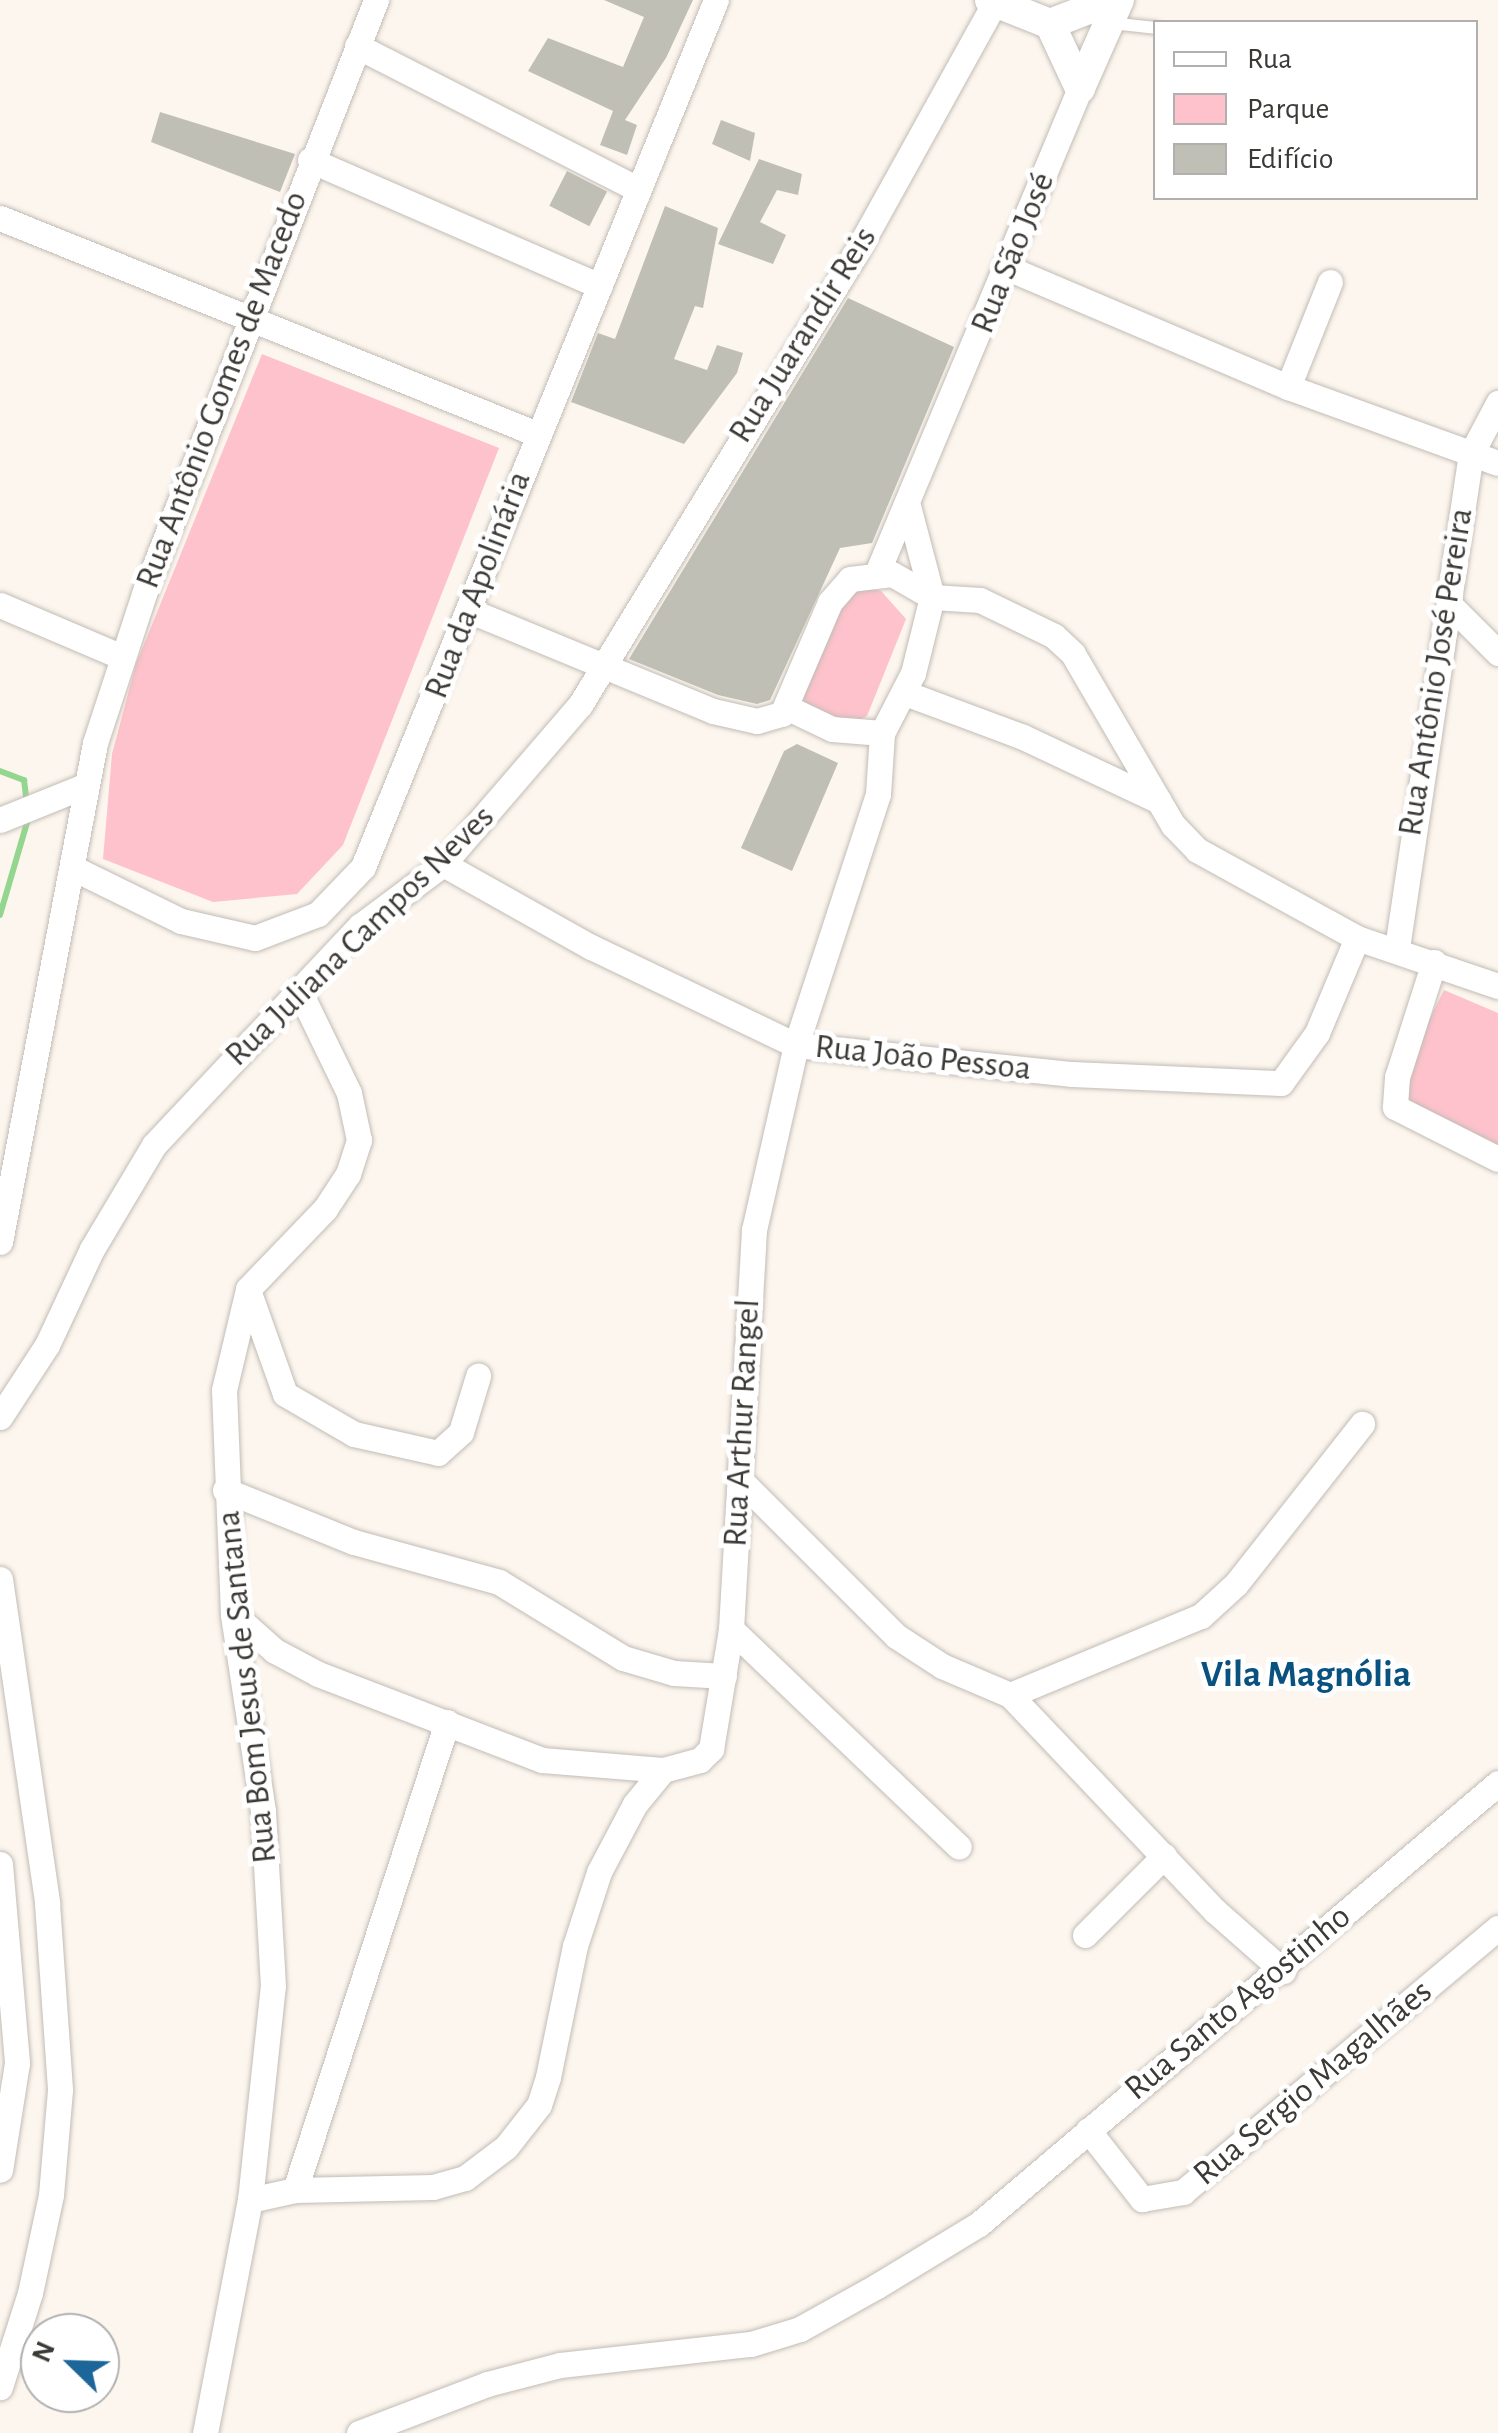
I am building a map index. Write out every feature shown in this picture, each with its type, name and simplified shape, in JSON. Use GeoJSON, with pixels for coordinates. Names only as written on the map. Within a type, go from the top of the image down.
{"type":"FeatureCollection","features":[{"type":"Feature","properties":{"kind":"street","name":"Rua Antônio Gomes de Macedo"},"geometry":{"type":"LineString","coordinates":[[0,1242],[75,869],[84,786],[122,656],[310,160],[376,0]]}},
{"type":"Feature","properties":{"kind":"street","name":"Rua da Apolinária"},"geometry":{"type":"LineString","coordinates":[[75,869],[216,934],[256,938],[318,914],[370,852],[716,0]]}},
{"type":"Feature","properties":{"kind":"street"},"geometry":{"type":"LineString","coordinates":[[992,1],[1050,24],[1113,8]]}},
{"type":"Feature","properties":{"kind":"street","name":"Rua Juarandir Reis"},"geometry":{"type":"LineString","coordinates":[[606,666],[857,251],[992,1]]}},
{"type":"Feature","properties":{"kind":"street","name":"Rua São José"},"geometry":{"type":"LineString","coordinates":[[878,573],[1113,8]]}},
{"type":"Feature","properties":{"kind":"street"},"geometry":{"type":"LineString","coordinates":[[1050,24],[1080,88]]}},
{"type":"Feature","properties":{"kind":"street"},"geometry":{"type":"LineString","coordinates":[[357,46],[638,189]]}},
{"type":"Feature","properties":{"kind":"street"},"geometry":{"type":"LineString","coordinates":[[310,160],[600,286]]}},
{"type":"Feature","properties":{"kind":"street"},"geometry":{"type":"LineString","coordinates":[[0,218],[537,434]]}},
{"type":"Feature","properties":{"kind":"street"},"geometry":{"type":"LineString","coordinates":[[1005,267],[1288,387],[1498,463]]}},
{"type":"Feature","properties":{"kind":"street"},"geometry":{"type":"LineString","coordinates":[[1288,387],[1330,282]]}},
{"type":"Feature","properties":{"kind":"street","name":"Rua Antônio José Pereira"},"geometry":{"type":"LineString","coordinates":[[1398,948],[1471,454],[1498,403]]}},
{"type":"Feature","properties":{"kind":"street"},"geometry":{"type":"LineString","coordinates":[[786,707],[832,729],[882,733],[904,693],[932,598],[908,506]]}},
{"type":"Feature","properties":{"kind":"street"},"geometry":{"type":"LineString","coordinates":[[468,610],[734,718],[776,717],[786,707],[838,591],[850,579],[878,573],[907,579],[932,598],[980,600],[1054,636],[1093,682],[1173,825],[1220,867],[1357,938],[1398,948],[1498,986]]}},
{"type":"Feature","properties":{"kind":"street"},"geometry":{"type":"LineString","coordinates":[[1450,605],[1498,653]]}},
{"type":"Feature","properties":{"kind":"street"},"geometry":{"type":"LineString","coordinates":[[0,606],[122,656]]}},
{"type":"Feature","properties":{"kind":"street","name":"Rua Juliana Campos Neves"},"geometry":{"type":"LineString","coordinates":[[0,1417],[47,1345],[92,1249],[154,1145],[360,926],[443,864],[551,744],[606,666]]}},
{"type":"Feature","properties":{"kind":"street"},"geometry":{"type":"LineString","coordinates":[[904,693],[1023,737],[1160,801]]}},
{"type":"Feature","properties":{"kind":"street","name":"Rua Arthur Rangel"},"geometry":{"type":"LineString","coordinates":[[662,1770],[700,1760],[711,1749],[731,1629],[754,1230],[796,1045],[878,794],[882,733]]}},
{"type":"Feature","properties":{"kind":"street"},"geometry":{"type":"LineString","coordinates":[[2,819],[84,786]]}},
{"type":"Feature","properties":{"kind":"street","name":"Rua João Pessoa"},"geometry":{"type":"LineString","coordinates":[[443,864],[591,948],[796,1045],[1072,1074],[1282,1083],[1317,1033],[1357,938]]}},
{"type":"Feature","properties":{"kind":"street"},"geometry":{"type":"LineString","coordinates":[[1434,962],[1397,1078],[1394,1107],[1498,1159]]}},
{"type":"Feature","properties":{"kind":"street"},"geometry":{"type":"LineString","coordinates":[[299,990],[349,1093],[359,1140],[348,1174],[325,1209],[248,1289],[285,1394],[354,1434],[438,1453],[467,1421],[478,1376]]}},
{"type":"Feature","properties":{"kind":"street","name":"Rua Bom Jesus de Santana"},"geometry":{"type":"LineString","coordinates":[[206,2433],[250,2200],[274,1929],[233,1614],[225,1490],[224,1390],[248,1289]]}},
{"type":"Feature","properties":{"kind":"street"},"geometry":{"type":"LineString","coordinates":[[1010,1695],[1173,1632],[1222,1600],[1362,1424]]}},
{"type":"Feature","properties":{"kind":"street"},"geometry":{"type":"LineString","coordinates":[[741,1481],[896,1636],[942,1666],[1010,1695],[1164,1856],[1283,1971]]}},
{"type":"Feature","properties":{"kind":"street"},"geometry":{"type":"LineString","coordinates":[[225,1490],[369,1547],[498,1582],[623,1658],[674,1674],[724,1676]]}},
{"type":"Feature","properties":{"kind":"street"},"geometry":{"type":"LineString","coordinates":[[0,1579],[47,1902],[60,2090],[50,2195],[30,2293],[0,2387]]}},
{"type":"Feature","properties":{"kind":"street"},"geometry":{"type":"LineString","coordinates":[[233,1614],[276,1651],[318,1674],[542,1760],[662,1770]]}},
{"type":"Feature","properties":{"kind":"street"},"geometry":{"type":"LineString","coordinates":[[731,1629],[959,1847]]}},
{"type":"Feature","properties":{"kind":"street"},"geometry":{"type":"LineString","coordinates":[[295,2190],[447,1722]]}},
{"type":"Feature","properties":{"kind":"street"},"geometry":{"type":"LineString","coordinates":[[250,2200],[295,2190],[433,2187],[464,2178],[506,2148],[538,2105],[548,2078],[575,1946],[599,1872],[635,1804],[662,1770]]}},
{"type":"Feature","properties":{"kind":"street","name":"Rua Santo Agostinho"},"geometry":{"type":"LineString","coordinates":[[359,2433],[486,2384],[560,2365],[751,2344],[800,2330],[980,2224],[1283,1971],[1498,1783]]}},
{"type":"Feature","properties":{"kind":"street"},"geometry":{"type":"LineString","coordinates":[[1085,1935],[1164,1856]]}},
{"type":"Feature","properties":{"kind":"street"},"geometry":{"type":"LineString","coordinates":[[0,1864],[17,2063],[0,2170]]}},
{"type":"Feature","properties":{"kind":"street","name":"Rua Sergio Magalhães"},"geometry":{"type":"LineString","coordinates":[[1088,2130],[1142,2199],[1183,2192],[1498,1928]]}},
{"type":"Feature","properties":{"kind":"lane"},"geometry":{"type":"LineString","coordinates":[[1113,8],[1153,27]]}},
{"type":"Feature","properties":{"kind":"green space"},"geometry":{"type":"Polygon","coordinates":[[[262,354],[499,448],[343,845],[297,894],[213,902],[103,859],[112,754],[136,664],[262,354]]]}},
{"type":"Feature","properties":{"kind":"green space"},"geometry":{"type":"Polygon","coordinates":[[[859,586],[881,591],[906,619],[867,716],[847,726],[809,713],[801,692],[843,594],[859,586]]]}},
{"type":"Feature","properties":{"kind":"green space"},"geometry":{"type":"Polygon","coordinates":[[[1444,990],[1498,1013],[1498,1150],[1389,1100],[1444,990]]]}},
{"type":"Feature","properties":{"kind":"building"},"geometry":{"type":"Polygon","coordinates":[[[604,0],[693,0],[666,58],[625,120],[637,125],[627,155],[600,145],[613,111],[528,71],[548,38],[623,67],[644,17],[604,0]]]}},
{"type":"Feature","properties":{"kind":"building"},"geometry":{"type":"Polygon","coordinates":[[[160,112],[295,154],[280,192],[151,142],[160,112]]]}},
{"type":"Feature","properties":{"kind":"building"},"geometry":{"type":"Polygon","coordinates":[[[721,120],[755,133],[750,161],[712,144],[721,120]]]}},
{"type":"Feature","properties":{"kind":"building"},"geometry":{"type":"Polygon","coordinates":[[[759,159],[802,174],[798,195],[777,190],[760,222],[786,235],[773,264],[718,244],[759,159]]]}},
{"type":"Feature","properties":{"kind":"building"},"geometry":{"type":"Polygon","coordinates":[[[567,171],[607,191],[589,226],[549,206],[567,171]]]}},
{"type":"Feature","properties":{"kind":"building"},"geometry":{"type":"Polygon","coordinates":[[[665,206],[718,228],[703,308],[695,306],[674,359],[707,370],[717,345],[743,353],[737,373],[684,444],[571,402],[598,333],[615,339],[665,206]]]}},
{"type":"Feature","properties":{"kind":"building"},"geometry":{"type":"Polygon","coordinates":[[[848,298],[954,347],[872,543],[840,548],[770,700],[757,704],[718,695],[629,659],[848,298]]]}},
{"type":"Feature","properties":{"kind":"building"},"geometry":{"type":"Polygon","coordinates":[[[797,744],[838,763],[792,871],[741,848],[784,751],[797,744]]]}},
{"type":"Feature","properties":{"kind":"waterway"},"geometry":{"type":"LineString","coordinates":[[0,771],[24,780],[27,804]]}},
{"type":"Feature","properties":{"kind":"waterway"},"geometry":{"type":"LineString","coordinates":[[0,915],[29,816]]}},
{"type":"Feature","properties":{"kind":"district","name":"Vila Magnólia"},"geometry":{"type":"Point","coordinates":[1306,1676]}}]}
